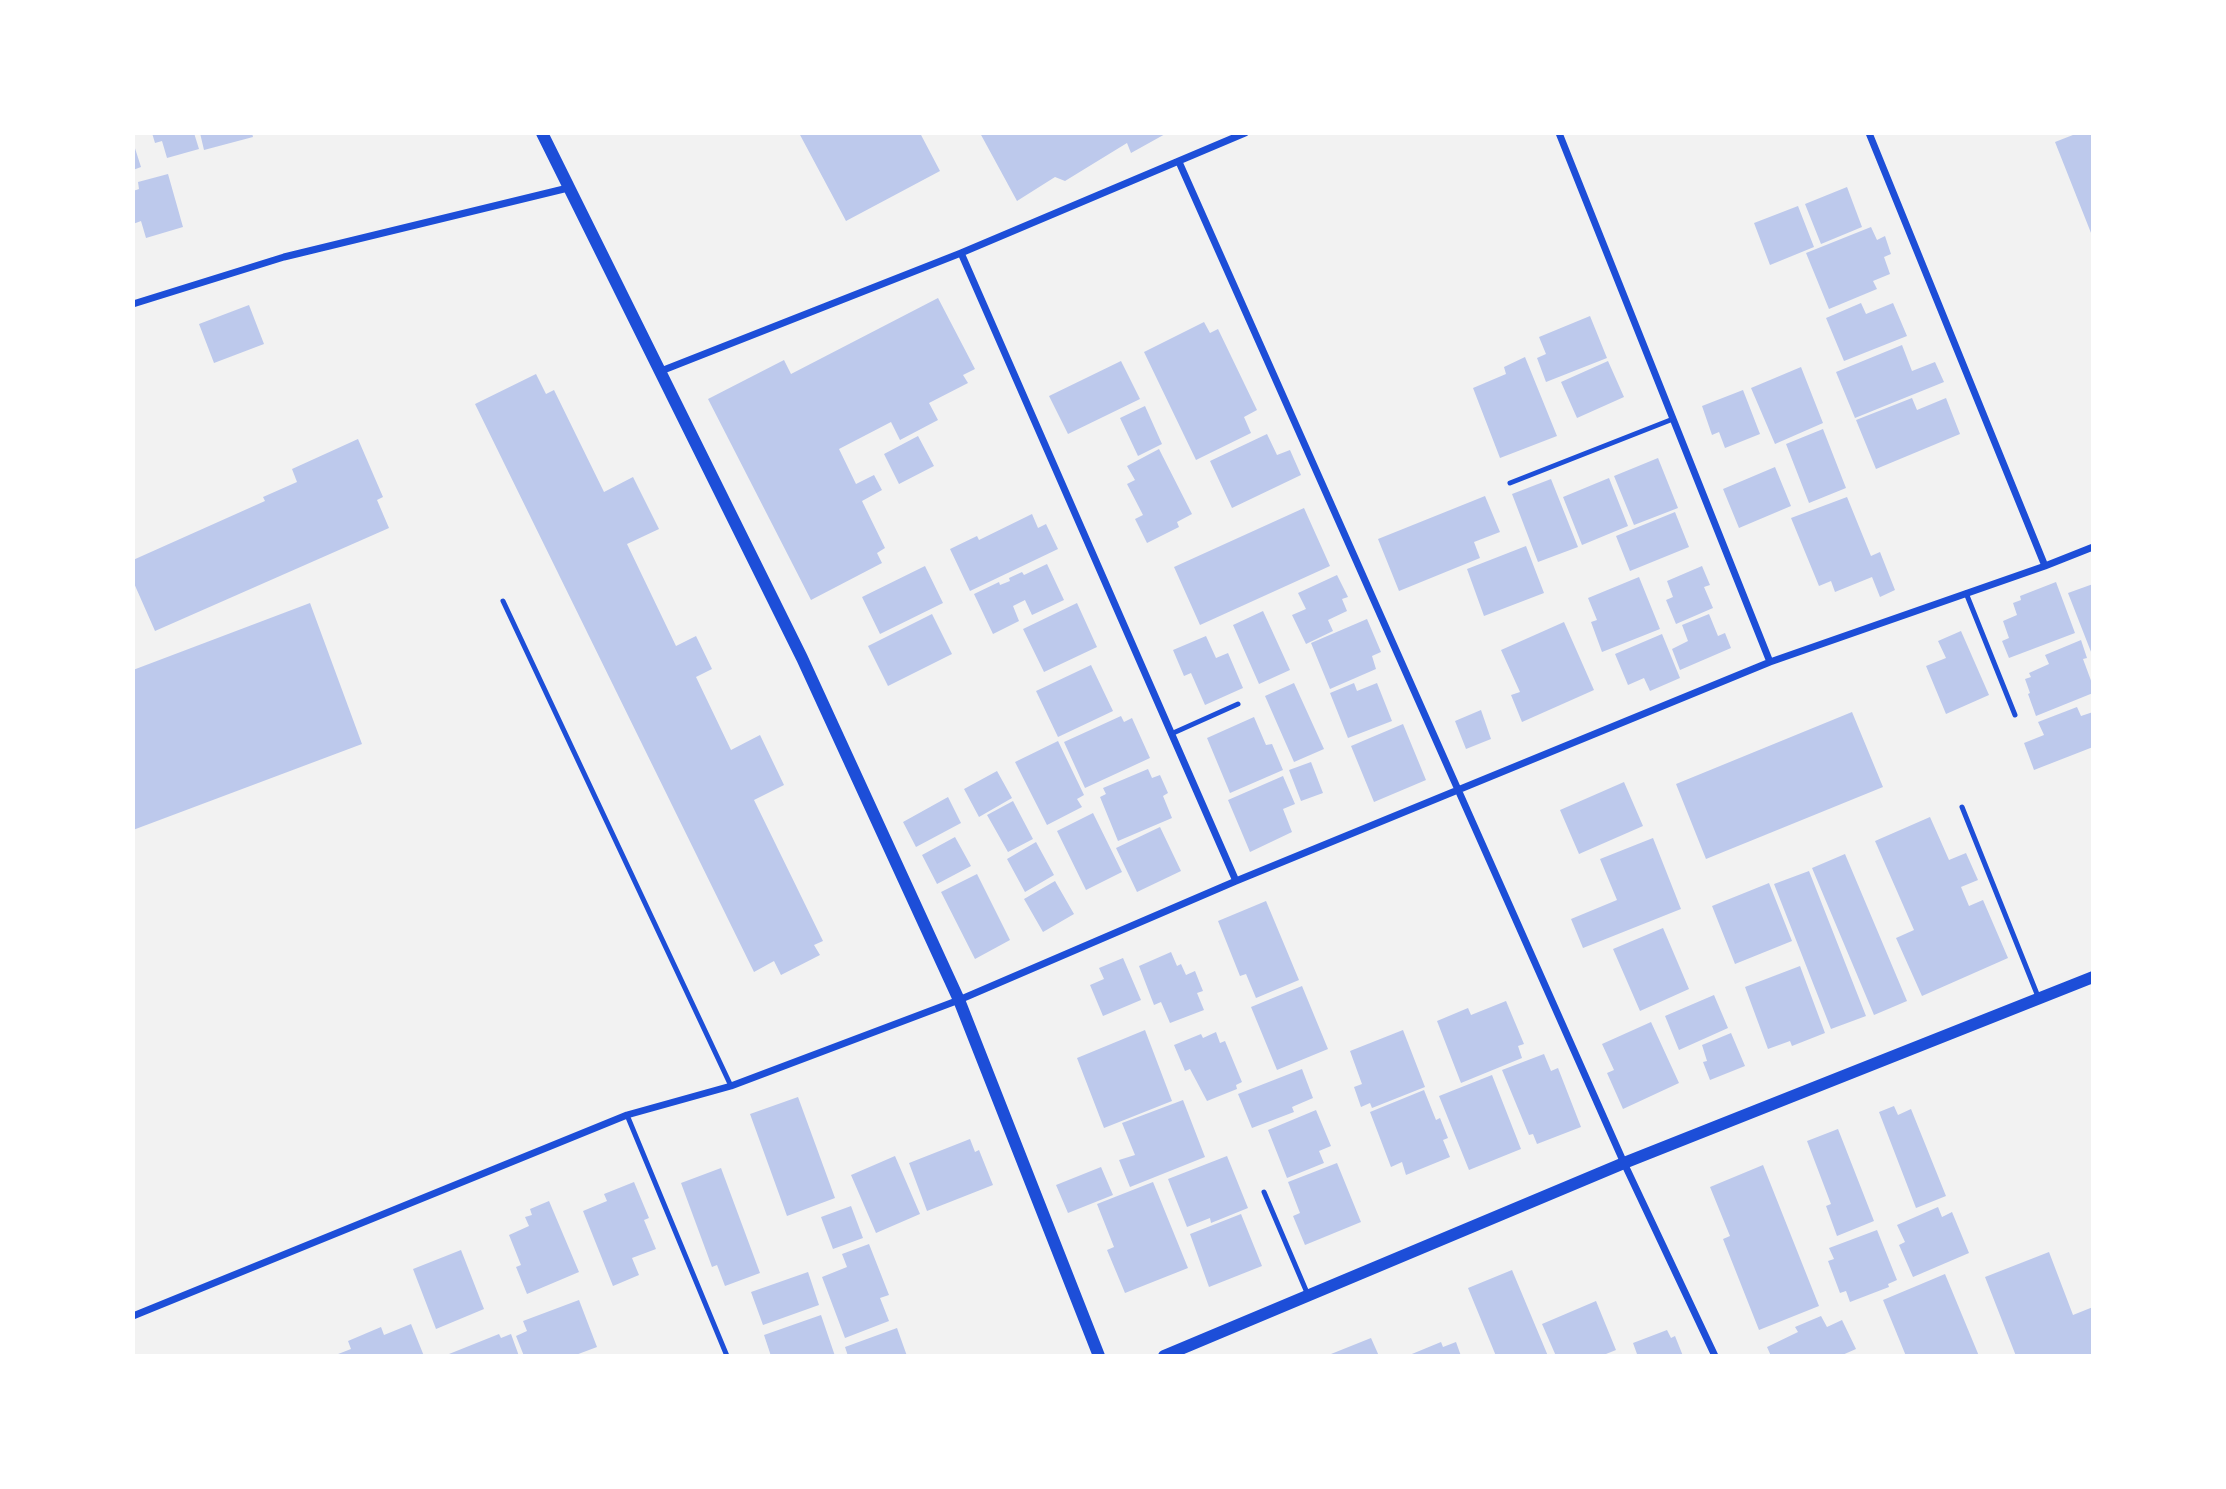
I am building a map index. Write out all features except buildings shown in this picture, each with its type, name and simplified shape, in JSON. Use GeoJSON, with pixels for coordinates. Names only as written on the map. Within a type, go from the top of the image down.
{"type":"FeatureCollection","features":[{"type":"Feature","properties":{"kind":"street"},"geometry":{"type":"LineString","coordinates":[[542,133],[802,657],[959,1000],[1099,1356]]}},
{"type":"Feature","properties":{"kind":"street"},"geometry":{"type":"LineString","coordinates":[[661,371],[961,253],[1245,133]]}},
{"type":"Feature","properties":{"kind":"street"},"geometry":{"type":"LineString","coordinates":[[1559,133],[1770,662]]}},
{"type":"Feature","properties":{"kind":"street"},"geometry":{"type":"LineString","coordinates":[[1869,133],[2045,566]]}},
{"type":"Feature","properties":{"kind":"street"},"geometry":{"type":"LineString","coordinates":[[1179,162],[1623,1163],[1715,1356]]}},
{"type":"Feature","properties":{"kind":"street"},"geometry":{"type":"LineString","coordinates":[[133,304],[284,257],[568,188]]}},
{"type":"Feature","properties":{"kind":"street"},"geometry":{"type":"LineString","coordinates":[[961,253],[1236,881]]}},
{"type":"Feature","properties":{"kind":"street"},"geometry":{"type":"LineString","coordinates":[[133,1316],[627,1115],[732,1086],[959,1000],[1456,789],[1770,662],[2093,547]]}},
{"type":"Feature","properties":{"kind":"street"},"geometry":{"type":"LineString","coordinates":[[1164,1356],[1623,1163],[2093,977]]}},
{"type":"Feature","properties":{"kind":"lane"},"geometry":{"type":"LineString","coordinates":[[1510,483],[1674,419]]}},
{"type":"Feature","properties":{"kind":"lane"},"geometry":{"type":"LineString","coordinates":[[1966,593],[2015,715]]}},
{"type":"Feature","properties":{"kind":"lane"},"geometry":{"type":"LineString","coordinates":[[503,601],[732,1086]]}},
{"type":"Feature","properties":{"kind":"lane"},"geometry":{"type":"LineString","coordinates":[[1171,734],[1238,704]]}},
{"type":"Feature","properties":{"kind":"lane"},"geometry":{"type":"LineString","coordinates":[[1962,807],[2039,999]]}},
{"type":"Feature","properties":{"kind":"lane"},"geometry":{"type":"LineString","coordinates":[[627,1115],[727,1356]]}},
{"type":"Feature","properties":{"kind":"lane"},"geometry":{"type":"LineString","coordinates":[[1264,1192],[1308,1296]]}}]}
